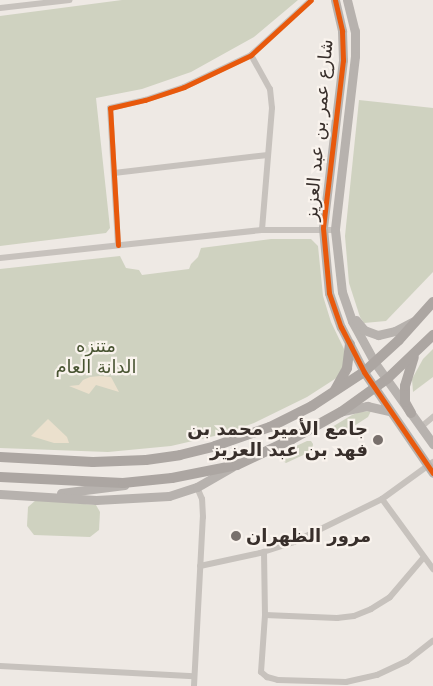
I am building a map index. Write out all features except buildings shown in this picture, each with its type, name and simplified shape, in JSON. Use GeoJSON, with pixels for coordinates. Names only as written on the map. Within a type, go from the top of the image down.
{"type":"FeatureCollection","features":[{"type":"Feature","properties":{"kind":"main road"},"geometry":{"type":"LineString","coordinates":[[0,457],[93,462],[146,460],[180,455],[215,446],[270,427],[334,392],[364,372],[375,363],[433,302]]}},
{"type":"Feature","properties":{"kind":"main road"},"geometry":{"type":"LineString","coordinates":[[0,477],[132,482],[172,478],[237,464],[292,439],[340,412],[386,379],[415,354],[433,335]]}},
{"type":"Feature","properties":{"kind":"main road"},"geometry":{"type":"LineString","coordinates":[[334,392],[347,368],[350,344]]}},
{"type":"Feature","properties":{"kind":"main road"},"geometry":{"type":"LineString","coordinates":[[411,413],[405,402],[405,386],[409,366],[415,354]]}},
{"type":"Feature","properties":{"kind":"street"},"geometry":{"type":"LineString","coordinates":[[0,8],[70,0]]}},
{"type":"Feature","properties":{"kind":"street"},"geometry":{"type":"LineString","coordinates":[[118,245],[110,108],[145,100],[184,87],[251,55],[311,0]]}},
{"type":"Feature","properties":{"kind":"street","name":"شارع عمر بن عبد العزيز"},"geometry":{"type":"LineString","coordinates":[[335,0],[342,31],[343,60],[323,228],[329,293],[350,344],[373,388],[431,467]]}},
{"type":"Feature","properties":{"kind":"street"},"geometry":{"type":"LineString","coordinates":[[347,0],[355,31],[356,56],[335,230],[336,253],[345,303],[352,322],[375,363],[433,444]]}},
{"type":"Feature","properties":{"kind":"street"},"geometry":{"type":"LineString","coordinates":[[251,55],[270,89],[272,108],[262,230]]}},
{"type":"Feature","properties":{"kind":"street"},"geometry":{"type":"LineString","coordinates":[[114,173],[268,155]]}},
{"type":"Feature","properties":{"kind":"street"},"geometry":{"type":"LineString","coordinates":[[0,258],[262,230],[323,228],[335,230]]}},
{"type":"Feature","properties":{"kind":"street"},"geometry":{"type":"LineString","coordinates":[[345,303],[359,325],[370,333],[386,335],[418,318]]}},
{"type":"Feature","properties":{"kind":"street"},"geometry":{"type":"LineString","coordinates":[[340,412],[367,406],[389,411]]}},
{"type":"Feature","properties":{"kind":"street"},"geometry":{"type":"LineString","coordinates":[[421,427],[433,417]]}},
{"type":"Feature","properties":{"kind":"street"},"geometry":{"type":"LineString","coordinates":[[0,494],[131,500],[169,496],[197,487],[237,464]]}},
{"type":"Feature","properties":{"kind":"street"},"geometry":{"type":"LineString","coordinates":[[200,566],[264,552],[294,542],[382,499],[431,467]]}},
{"type":"Feature","properties":{"kind":"street"},"geometry":{"type":"LineString","coordinates":[[34,495],[119,487],[132,482]]}},
{"type":"Feature","properties":{"kind":"street"},"geometry":{"type":"LineString","coordinates":[[194,686],[204,517],[202,499],[197,487]]}},
{"type":"Feature","properties":{"kind":"street"},"geometry":{"type":"LineString","coordinates":[[382,499],[433,569]]}},
{"type":"Feature","properties":{"kind":"street"},"geometry":{"type":"LineString","coordinates":[[264,552],[265,615],[261,672],[267,677],[278,680],[346,682],[377,675],[407,661],[433,642]]}},
{"type":"Feature","properties":{"kind":"street"},"geometry":{"type":"LineString","coordinates":[[265,615],[337,618],[354,616],[371,609],[390,597],[424,557]]}},
{"type":"Feature","properties":{"kind":"street"},"geometry":{"type":"LineString","coordinates":[[0,666],[194,676]]}},
{"type":"Feature","properties":{"kind":"green space"},"geometry":{"type":"Polygon","coordinates":[[[122,0],[298,0],[254,37],[191,72],[142,89],[96,98],[110,228],[106,233],[0,246],[0,16],[122,0]]]}},
{"type":"Feature","properties":{"kind":"green space"},"geometry":{"type":"Polygon","coordinates":[[[359,100],[433,108],[433,272],[386,321],[364,323],[360,317],[349,283],[345,236],[359,100]]]}},
{"type":"Feature","properties":{"kind":"green space","name":"متنزه الدانة العام"},"geometry":{"type":"Polygon","coordinates":[[[271,239],[311,239],[318,246],[323,296],[331,322],[344,349],[344,363],[338,377],[307,397],[254,423],[223,434],[171,446],[108,452],[0,448],[0,269],[120,256],[126,268],[139,270],[142,275],[189,269],[198,257],[201,248],[271,239]]]}},
{"type":"Feature","properties":{"kind":"green space"},"geometry":{"type":"Polygon","coordinates":[[[433,349],[433,377],[413,392],[412,379],[423,359],[433,349]]]}},
{"type":"Feature","properties":{"kind":"green space"},"geometry":{"type":"Polygon","coordinates":[[[371,411],[368,417],[334,439],[329,433],[332,427],[352,415],[371,411]]]}},
{"type":"Feature","properties":{"kind":"green space"},"geometry":{"type":"Polygon","coordinates":[[[311,441],[313,444],[312,451],[286,463],[280,459],[281,453],[311,441]]]}},
{"type":"Feature","properties":{"kind":"green space"},"geometry":{"type":"Polygon","coordinates":[[[36,500],[96,505],[100,512],[99,530],[90,537],[34,535],[27,526],[28,507],[36,500]]]}},
{"type":"Feature","properties":{"kind":"sand"},"geometry":{"type":"Polygon","coordinates":[[[90,377],[111,377],[119,392],[96,385],[89,394],[69,386],[79,385],[83,380],[90,377]]]}},
{"type":"Feature","properties":{"kind":"sand"},"geometry":{"type":"Polygon","coordinates":[[[48,419],[67,437],[69,443],[54,443],[31,436],[48,419]]]}},
{"type":"Feature","properties":{"kind":"cycle path"},"geometry":{"type":"LineString","coordinates":[[118,245],[110,108],[145,100],[184,87],[251,55],[311,0]]}},
{"type":"Feature","properties":{"kind":"cycle path"},"geometry":{"type":"LineString","coordinates":[[335,0],[342,31],[343,60],[323,228],[329,293],[341,327],[364,372],[433,473]]}},
{"type":"Feature","properties":{"kind":"place","name":"جامع الأمير محمد بن فهد بن عبد العزيز"},"geometry":{"type":"Point","coordinates":[378,440]}},
{"type":"Feature","properties":{"kind":"place","name":"مرور الظهران"},"geometry":{"type":"Point","coordinates":[236,536]}}]}
